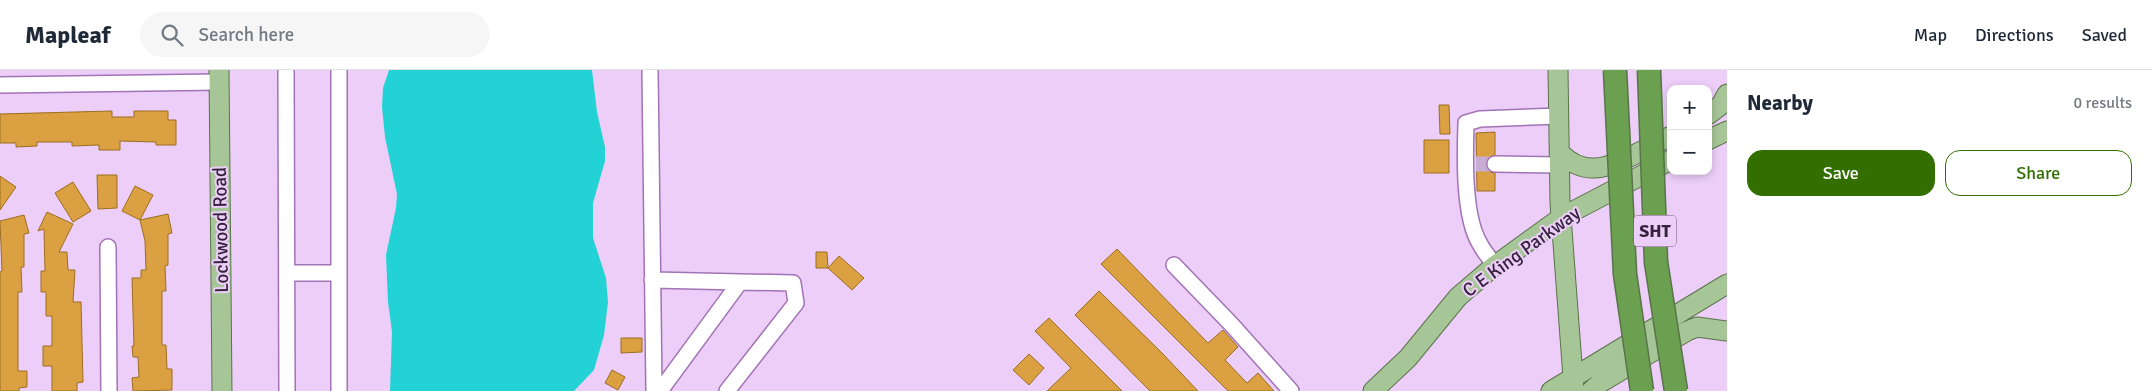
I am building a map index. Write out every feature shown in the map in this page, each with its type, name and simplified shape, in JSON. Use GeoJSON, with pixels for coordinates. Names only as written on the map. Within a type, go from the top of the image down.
{"type":"FeatureCollection","features":[{"type":"Feature","properties":{"kind":"highway","name":"SHT"},"geometry":{"type":"LineString","coordinates":[[1615,70],[1625,274],[1642,391]]}},
{"type":"Feature","properties":{"kind":"highway","name":"SHT"},"geometry":{"type":"LineString","coordinates":[[1649,70],[1656,262],[1676,391]]}},
{"type":"Feature","properties":{"kind":"main road"},"geometry":{"type":"LineString","coordinates":[[1558,70],[1562,217],[1574,384]]}},
{"type":"Feature","properties":{"kind":"main road","name":"Lockwood Road"},"geometry":{"type":"LineString","coordinates":[[219,76],[222,391]]}},
{"type":"Feature","properties":{"kind":"main road"},"geometry":{"type":"LineString","coordinates":[[1712,111],[1721,105],[1727,94]]}},
{"type":"Feature","properties":{"kind":"main road"},"geometry":{"type":"LineString","coordinates":[[1712,138],[1727,131]]}},
{"type":"Feature","properties":{"kind":"main road"},"geometry":{"type":"LineString","coordinates":[[1560,159],[1595,168],[1609,165],[1667,138]]}},
{"type":"Feature","properties":{"kind":"main road","name":"C E King Parkway"},"geometry":{"type":"LineString","coordinates":[[1373,391],[1408,358],[1458,297],[1496,266],[1562,217],[1667,162]]}},
{"type":"Feature","properties":{"kind":"main road"},"geometry":{"type":"LineString","coordinates":[[1551,391],[1574,384],[1727,284]]}},
{"type":"Feature","properties":{"kind":"main road"},"geometry":{"type":"LineString","coordinates":[[1591,391],[1600,383],[1687,331],[1697,327],[1727,331]]}},
{"type":"Feature","properties":{"kind":"street"},"geometry":{"type":"LineString","coordinates":[[286,70],[287,391]]}},
{"type":"Feature","properties":{"kind":"street"},"geometry":{"type":"LineString","coordinates":[[339,70],[339,391]]}},
{"type":"Feature","properties":{"kind":"street"},"geometry":{"type":"LineString","coordinates":[[650,70],[654,391]]}},
{"type":"Feature","properties":{"kind":"street"},"geometry":{"type":"LineString","coordinates":[[0,85],[114,77],[219,76]]}},
{"type":"Feature","properties":{"kind":"street"},"geometry":{"type":"LineString","coordinates":[[1496,266],[1479,243],[1470,219],[1471,164],[1466,123],[1480,119],[1559,116]]}},
{"type":"Feature","properties":{"kind":"street"},"geometry":{"type":"LineString","coordinates":[[1495,164],[1560,159]]}},
{"type":"Feature","properties":{"kind":"street"},"geometry":{"type":"LineString","coordinates":[[108,247],[109,391]]}},
{"type":"Feature","properties":{"kind":"street"},"geometry":{"type":"LineString","coordinates":[[1174,265],[1231,324],[1291,391]]}},
{"type":"Feature","properties":{"kind":"street"},"geometry":{"type":"LineString","coordinates":[[287,272],[339,273]]}},
{"type":"Feature","properties":{"kind":"street"},"geometry":{"type":"LineString","coordinates":[[652,280],[793,283],[796,303],[727,391]]}},
{"type":"Feature","properties":{"kind":"street"},"geometry":{"type":"LineString","coordinates":[[660,391],[740,282]]}},
{"type":"Feature","properties":{"kind":"shaded area"},"geometry":{"type":"Polygon","coordinates":[[[389,70],[592,70],[597,112],[605,147],[605,161],[593,203],[593,238],[606,278],[608,302],[604,335],[594,370],[574,391],[390,391],[392,332],[388,302],[386,255],[396,208],[397,194],[385,137],[382,107],[383,88],[389,70]]]}},
{"type":"Feature","properties":{"kind":"building"},"geometry":{"type":"Polygon","coordinates":[[[1439,105],[1449,105],[1450,134],[1440,134],[1439,105]]]}},
{"type":"Feature","properties":{"kind":"building"},"geometry":{"type":"Polygon","coordinates":[[[112,111],[112,117],[134,117],[134,111],[168,111],[168,120],[176,120],[176,145],[156,145],[156,142],[120,141],[120,150],[99,150],[99,145],[72,146],[72,142],[37,142],[37,146],[16,147],[16,143],[0,143],[0,114],[112,111]]]}},
{"type":"Feature","properties":{"kind":"building"},"geometry":{"type":"Polygon","coordinates":[[[1495,132],[1495,155],[1487,159],[1486,164],[1490,172],[1495,173],[1495,191],[1477,191],[1476,133],[1495,132]]]}},
{"type":"Feature","properties":{"kind":"building"},"geometry":{"type":"Polygon","coordinates":[[[1424,140],[1449,140],[1449,173],[1424,173],[1424,140]]]}},
{"type":"Feature","properties":{"kind":"building"},"geometry":{"type":"Polygon","coordinates":[[[97,175],[117,175],[117,208],[98,209],[97,175]]]}},
{"type":"Feature","properties":{"kind":"building"},"geometry":{"type":"Polygon","coordinates":[[[0,176],[16,187],[0,210],[0,176]]]}},
{"type":"Feature","properties":{"kind":"building"},"geometry":{"type":"Polygon","coordinates":[[[73,182],[91,211],[73,222],[55,193],[73,182]]]}},
{"type":"Feature","properties":{"kind":"building"},"geometry":{"type":"Polygon","coordinates":[[[135,186],[153,195],[140,220],[122,211],[135,186]]]}},
{"type":"Feature","properties":{"kind":"building"},"geometry":{"type":"Polygon","coordinates":[[[47,212],[73,224],[59,252],[67,252],[68,270],[75,270],[73,302],[81,302],[83,382],[77,383],[77,391],[52,391],[52,366],[43,366],[43,346],[52,346],[52,316],[46,316],[46,292],[41,292],[41,271],[45,271],[44,229],[38,231],[47,212]]]}},
{"type":"Feature","properties":{"kind":"building"},"geometry":{"type":"Polygon","coordinates":[[[168,214],[172,233],[168,234],[168,265],[165,266],[166,291],[162,291],[162,345],[166,345],[167,369],[172,369],[172,390],[133,391],[132,378],[139,377],[138,357],[133,357],[132,346],[134,346],[132,278],[141,278],[141,270],[146,270],[145,241],[140,220],[168,214]]]}},
{"type":"Feature","properties":{"kind":"building"},"geometry":{"type":"Polygon","coordinates":[[[24,215],[29,233],[24,234],[24,267],[21,267],[22,292],[18,292],[18,371],[27,371],[27,387],[19,388],[19,391],[0,391],[0,272],[2,271],[0,221],[24,215]]]}},
{"type":"Feature","properties":{"kind":"building"},"geometry":{"type":"Polygon","coordinates":[[[1117,249],[1208,343],[1223,330],[1238,347],[1225,360],[1247,383],[1258,373],[1274,391],[1228,391],[1101,264],[1117,249]]]}},
{"type":"Feature","properties":{"kind":"building"},"geometry":{"type":"Polygon","coordinates":[[[816,252],[827,252],[828,268],[816,268],[816,252]]]}},
{"type":"Feature","properties":{"kind":"building"},"geometry":{"type":"Polygon","coordinates":[[[839,256],[864,278],[852,290],[828,268],[839,256]]]}},
{"type":"Feature","properties":{"kind":"building"},"geometry":{"type":"Polygon","coordinates":[[[1099,291],[1198,391],[1150,391],[1075,315],[1099,291]]]}},
{"type":"Feature","properties":{"kind":"building"},"geometry":{"type":"Polygon","coordinates":[[[1049,318],[1122,391],[1047,391],[1071,368],[1035,331],[1049,318]]]}},
{"type":"Feature","properties":{"kind":"building"},"geometry":{"type":"Polygon","coordinates":[[[621,338],[642,338],[642,352],[621,353],[621,338]]]}},
{"type":"Feature","properties":{"kind":"building"},"geometry":{"type":"Polygon","coordinates":[[[1029,354],[1044,368],[1029,385],[1013,370],[1029,354]]]}},
{"type":"Feature","properties":{"kind":"building"},"geometry":{"type":"Polygon","coordinates":[[[612,370],[625,377],[618,390],[605,383],[612,370]]]}},
{"type":"Feature","properties":{"kind":"tunnel"},"geometry":{"type":"LineString","coordinates":[[1476,164],[1495,164]]}}]}
